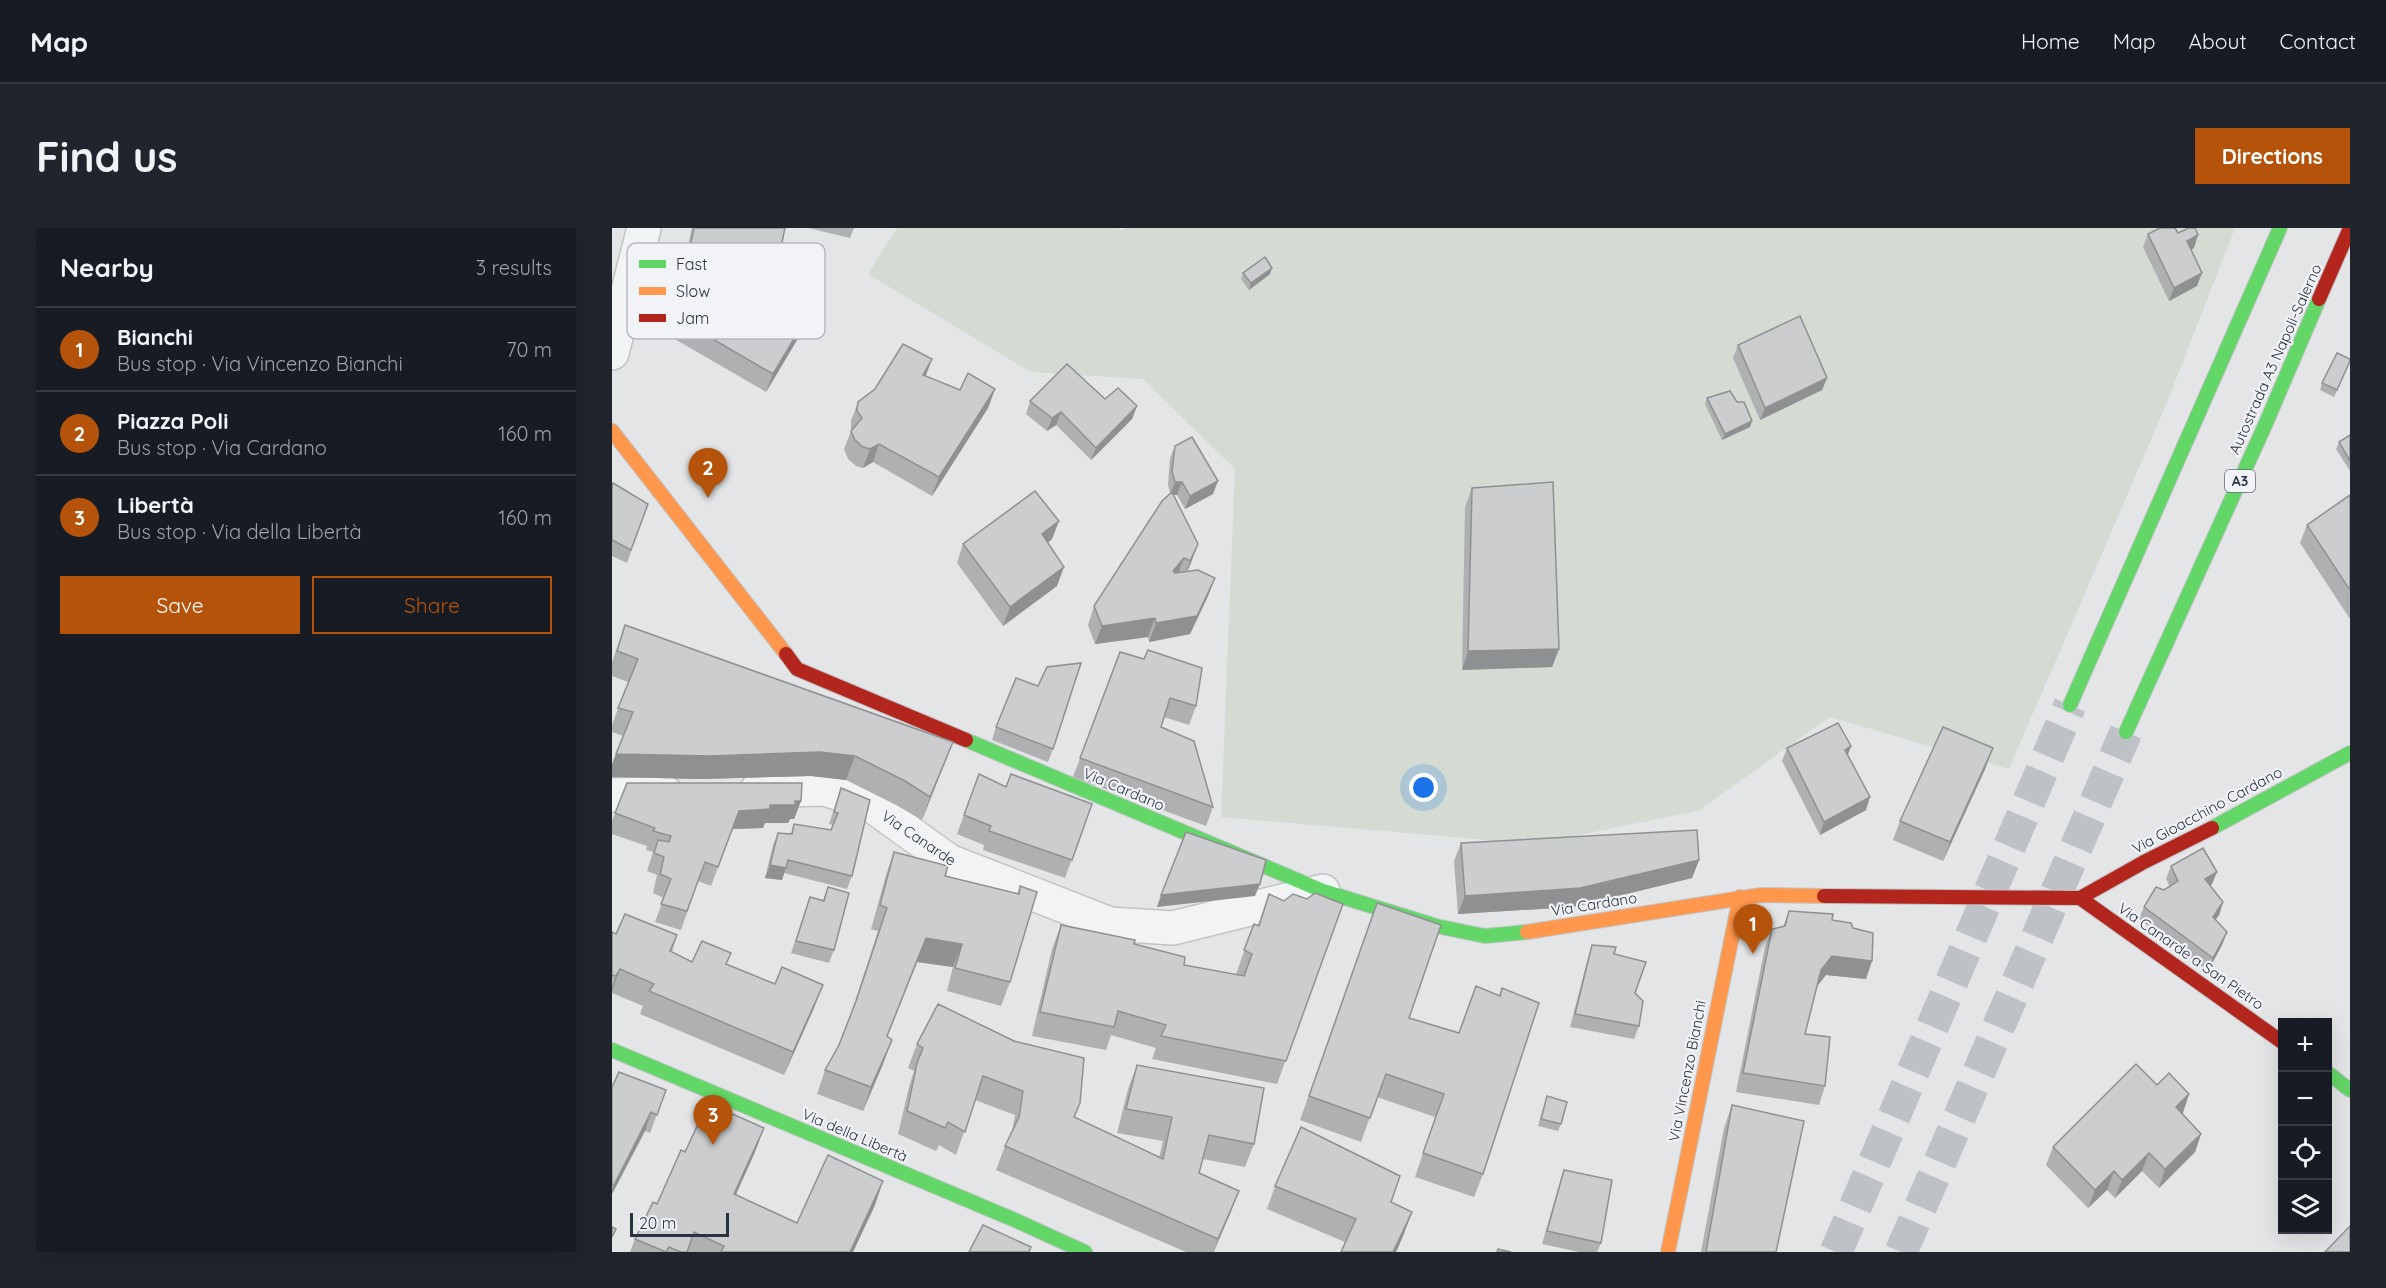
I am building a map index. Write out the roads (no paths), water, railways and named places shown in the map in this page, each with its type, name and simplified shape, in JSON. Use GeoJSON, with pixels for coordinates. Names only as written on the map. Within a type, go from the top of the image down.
{"type":"FeatureCollection","features":[{"type":"Feature","properties":{"kind":"main road"},"geometry":{"type":"LineString","coordinates":[[2070,705],[2280,228]]}},
{"type":"Feature","properties":{"kind":"main road","name":"Autostrada A3 Napoli-Salerno"},"geometry":{"type":"LineString","coordinates":[[2126,732],[2266,423],[2350,228]]}},
{"type":"Feature","properties":{"kind":"main road","name":"Via Cardano"},"geometry":{"type":"LineString","coordinates":[[612,431],[797,669],[1323,891],[1436,926],[1485,936],[1504,936],[1740,897],[1791,894],[2080,898]]}},
{"type":"Feature","properties":{"kind":"main road","name":"Via Gioacchino Cardano"},"geometry":{"type":"LineString","coordinates":[[2080,898],[2350,753]]}},
{"type":"Feature","properties":{"kind":"main road","name":"Via Vincenzo Bianchi"},"geometry":{"type":"LineString","coordinates":[[1668,1252],[1740,897]]}},
{"type":"Feature","properties":{"kind":"main road","name":"Via Canarde a San Pietro"},"geometry":{"type":"LineString","coordinates":[[2080,898],[2278,1038]]}},
{"type":"Feature","properties":{"kind":"main road","name":"Via della Libertà"},"geometry":{"type":"LineString","coordinates":[[612,1050],[1017,1221],[1085,1252]]}},
{"type":"Feature","properties":{"kind":"main road"},"geometry":{"type":"LineString","coordinates":[[2332,1076],[2350,1090]]}},
{"type":"Feature","properties":{"kind":"street"},"geometry":{"type":"LineString","coordinates":[[640,243],[644,228]]}},
{"type":"Feature","properties":{"kind":"street"},"geometry":{"type":"LineString","coordinates":[[612,353],[627,294]]}},
{"type":"Feature","properties":{"kind":"street","name":"Via Canarde"},"geometry":{"type":"LineString","coordinates":[[730,792],[825,789],[867,802],[949,861],[1110,924],[1173,928],[1323,891]]}},
{"type":"Feature","properties":{"kind":"street"},"geometry":{"type":"LineString","coordinates":[[612,795],[695,792]]}},
{"type":"Feature","properties":{"kind":"tunnel"},"geometry":{"type":"LineString","coordinates":[[1836,1252],[2070,705]]}},
{"type":"Feature","properties":{"kind":"tunnel"},"geometry":{"type":"LineString","coordinates":[[1901,1252],[2126,732]]}},
{"type":"Feature","properties":{"kind":"place","name":"Piazza Poli"},"geometry":{"type":"Point","coordinates":[708,498]}},
{"type":"Feature","properties":{"kind":"place","name":"Bianchi"},"geometry":{"type":"Point","coordinates":[1753,954]}},
{"type":"Feature","properties":{"kind":"place","name":"Libertà"},"geometry":{"type":"Point","coordinates":[713,1145]}}]}
